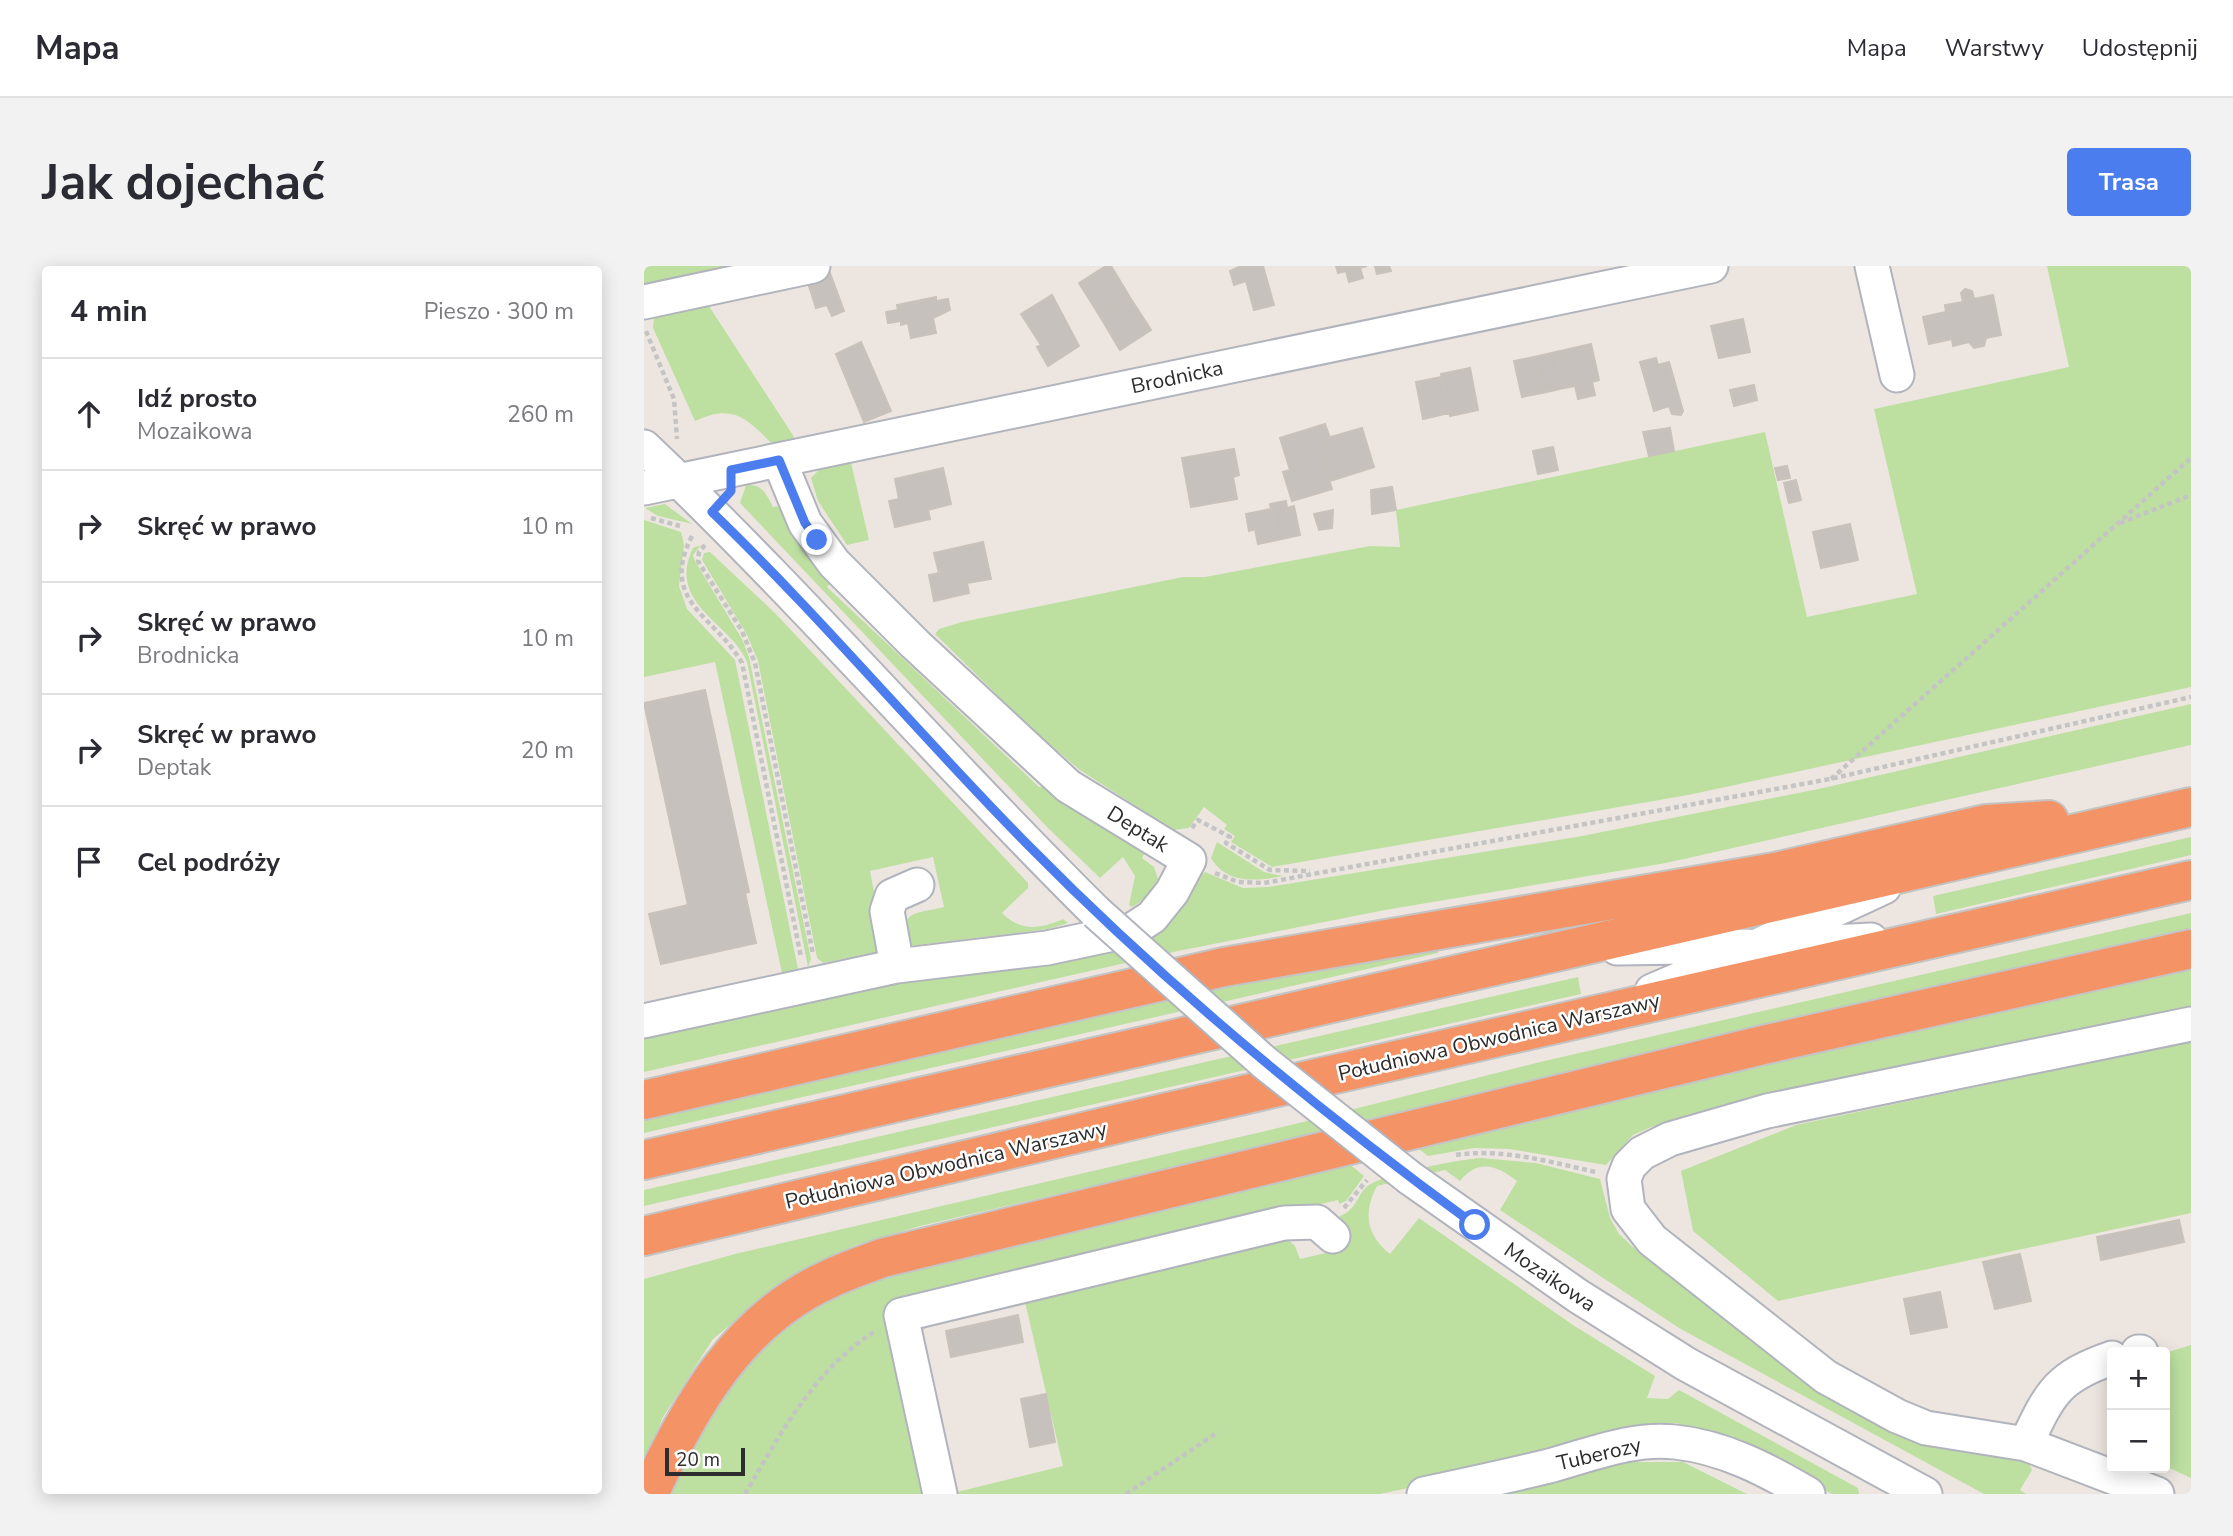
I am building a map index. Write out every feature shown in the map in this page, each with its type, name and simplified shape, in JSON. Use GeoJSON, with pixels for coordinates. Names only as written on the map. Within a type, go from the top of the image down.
{"type":"FeatureCollection","features":[{"type":"Feature","properties":{"kind":"highway"},"geometry":{"type":"LineString","coordinates":[[644,1160],[2179,809]]}},
{"type":"Feature","properties":{"kind":"highway"},"geometry":{"type":"LineString","coordinates":[[644,1100],[1224,967],[1775,872],[1986,824],[2179,809]]}},
{"type":"Feature","properties":{"kind":"highway","name":"Południowa Obwodnica Warszawy"},"geometry":{"type":"LineString","coordinates":[[644,1236],[1159,1114],[2191,880]]}},
{"type":"Feature","properties":{"kind":"highway"},"geometry":{"type":"LineString","coordinates":[[649,1494],[677,1434],[712,1378],[742,1340],[783,1305],[826,1280],[882,1258],[1736,1051],[2191,949]]}},
{"type":"Feature","properties":{"kind":"highway"},"geometry":{"type":"LineString","coordinates":[[644,1252],[753,1211]]}},
{"type":"Feature","properties":{"kind":"street"},"geometry":{"type":"LineString","coordinates":[[644,302],[813,266]]}},
{"type":"Feature","properties":{"kind":"street","name":"Brodnicka"},"geometry":{"type":"LineString","coordinates":[[644,488],[1711,266]]}},
{"type":"Feature","properties":{"kind":"street"},"geometry":{"type":"LineString","coordinates":[[1872,266],[1897,376]]}},
{"type":"Feature","properties":{"kind":"street","name":"Mozaikowa"},"geometry":{"type":"LineString","coordinates":[[644,447],[679,481],[712,525],[856,660],[1028,846],[1096,912],[1265,1063],[1410,1178],[1578,1296],[1686,1364],[1925,1494]]}},
{"type":"Feature","properties":{"kind":"street","name":"Deptak"},"geometry":{"type":"LineString","coordinates":[[644,1021],[810,971],[897,966],[1047,948],[1132,929],[1152,917],[1189,847],[1068,786],[915,644],[834,563],[805,523],[779,460]]}},
{"type":"Feature","properties":{"kind":"street"},"geometry":{"type":"LineString","coordinates":[[1590,1017],[1757,946],[1924,869]]}},
{"type":"Feature","properties":{"kind":"street"},"geometry":{"type":"LineString","coordinates":[[897,966],[887,911],[892,895],[916,885]]}},
{"type":"Feature","properties":{"kind":"street"},"geometry":{"type":"LineString","coordinates":[[1573,948],[1757,946],[1937,937]]}},
{"type":"Feature","properties":{"kind":"street"},"geometry":{"type":"LineString","coordinates":[[2157,1494],[2026,1444],[1926,1428],[1867,1401],[1826,1377],[1652,1240],[1628,1209],[1624,1179],[1629,1167],[1642,1153],[1670,1139],[1767,1111],[2191,1024]]}},
{"type":"Feature","properties":{"kind":"street"},"geometry":{"type":"LineString","coordinates":[[940,1494],[901,1315],[1284,1223],[1317,1222],[1333,1236]]}},
{"type":"Feature","properties":{"kind":"street"},"geometry":{"type":"LineString","coordinates":[[2026,1444],[2042,1409],[2063,1380],[2107,1360]]}},
{"type":"Feature","properties":{"kind":"street","name":"Tuberozy"},"geometry":{"type":"LineString","coordinates":[[1424,1494],[1505,1477],[1629,1444],[1673,1441],[1709,1448],[1751,1462],[1808,1494]]}},
{"type":"Feature","properties":{"kind":"path"},"geometry":{"type":"LineString","coordinates":[[644,327],[674,399],[679,481]]}},
{"type":"Feature","properties":{"kind":"path"},"geometry":{"type":"LineString","coordinates":[[1830,779],[2191,458]]}},
{"type":"Feature","properties":{"kind":"path"},"geometry":{"type":"LineString","coordinates":[[2115,524],[2191,495]]}},
{"type":"Feature","properties":{"kind":"path"},"geometry":{"type":"LineString","coordinates":[[712,525],[687,546],[683,587],[691,606],[735,650],[742,663],[810,971]]}},
{"type":"Feature","properties":{"kind":"path"},"geometry":{"type":"LineString","coordinates":[[712,525],[699,552],[698,561],[742,631],[755,663],[810,971]]}},
{"type":"Feature","properties":{"kind":"path"},"geometry":{"type":"LineString","coordinates":[[1321,871],[1270,870],[1226,843],[1230,837],[1198,820],[1189,847],[1238,882],[1264,883],[1830,779],[2191,697]]}},
{"type":"Feature","properties":{"kind":"path"},"geometry":{"type":"LineString","coordinates":[[745,1494],[804,1399],[860,1340],[901,1315]]}},
{"type":"Feature","properties":{"kind":"path"},"geometry":{"type":"LineString","coordinates":[[1126,1494],[1218,1432]]}},
{"type":"Feature","properties":{"kind":"green space"},"geometry":{"type":"Polygon","coordinates":[[[644,266],[734,266],[644,285],[644,266]]]}},
{"type":"Feature","properties":{"kind":"green space"},"geometry":{"type":"Polygon","coordinates":[[[2047,266],[2191,266],[2191,687],[1688,795],[1272,867],[1231,842],[1235,836],[1224,829],[1227,825],[1204,807],[1189,828],[1173,830],[1080,770],[1035,732],[935,634],[939,629],[962,622],[1183,577],[1205,577],[1370,546],[1400,547],[1396,510],[1765,432],[1807,617],[1917,594],[1874,409],[2069,367],[2047,266]]]}},
{"type":"Feature","properties":{"kind":"green space"},"geometry":{"type":"Polygon","coordinates":[[[703,297],[796,440],[773,445],[747,421],[730,414],[720,413],[695,421],[653,328],[654,317],[661,307],[703,297]]]}},
{"type":"Feature","properties":{"kind":"green space"},"geometry":{"type":"Polygon","coordinates":[[[849,454],[869,540],[847,545],[818,501],[811,478],[819,470],[817,460],[849,454]]]}},
{"type":"Feature","properties":{"kind":"green space"},"geometry":{"type":"Polygon","coordinates":[[[746,485],[760,488],[773,507],[779,506],[795,538],[831,583],[827,587],[1039,787],[1046,786],[1147,849],[1142,858],[1154,867],[1158,879],[1145,899],[1132,907],[1129,905],[1135,876],[1123,857],[1100,878],[1048,828],[740,503],[746,485]]]}},
{"type":"Feature","properties":{"kind":"green space"},"geometry":{"type":"Polygon","coordinates":[[[665,504],[692,524],[658,516],[645,508],[665,504]]]}},
{"type":"Feature","properties":{"kind":"green space"},"geometry":{"type":"Polygon","coordinates":[[[644,520],[681,532],[684,545],[679,586],[687,609],[735,660],[798,969],[782,973],[715,662],[644,677],[644,520]]]}},
{"type":"Feature","properties":{"kind":"green space"},"geometry":{"type":"Polygon","coordinates":[[[701,545],[693,555],[695,561],[742,639],[749,657],[811,959],[808,967],[747,662],[739,648],[694,598],[688,584],[687,567],[693,548],[701,545]]]}},
{"type":"Feature","properties":{"kind":"green space"},"geometry":{"type":"Polygon","coordinates":[[[710,552],[775,613],[1028,883],[1028,888],[1002,913],[1024,926],[1039,927],[1063,919],[1068,923],[1048,929],[903,947],[905,926],[911,916],[944,907],[933,857],[870,871],[883,939],[882,951],[823,963],[817,958],[758,661],[746,633],[702,560],[704,553],[710,552]]]}},
{"type":"Feature","properties":{"kind":"green space"},"geometry":{"type":"Polygon","coordinates":[[[2191,704],[2191,745],[1666,863],[1385,910],[1178,951],[644,1072],[644,1033],[812,995],[1077,954],[1205,872],[1243,888],[1268,887],[1582,836],[1823,788],[2191,704]]]}},
{"type":"Feature","properties":{"kind":"green space"},"geometry":{"type":"Polygon","coordinates":[[[2191,837],[2191,855],[1936,914],[1933,896],[2191,837]]]}},
{"type":"Feature","properties":{"kind":"green space"},"geometry":{"type":"Polygon","coordinates":[[[1217,842],[1264,872],[1283,876],[1253,880],[1225,873],[1211,858],[1217,842]]]}},
{"type":"Feature","properties":{"kind":"green space"},"geometry":{"type":"Polygon","coordinates":[[[2191,913],[2191,931],[920,1226],[856,1245],[786,1280],[713,1339],[663,1417],[644,1462],[644,1279],[735,1254],[1291,1125],[1540,1062],[2191,913]]]}},
{"type":"Feature","properties":{"kind":"green space"},"geometry":{"type":"Polygon","coordinates":[[[1438,946],[1438,953],[644,1133],[644,1116],[1142,1002],[1438,946]]]}},
{"type":"Feature","properties":{"kind":"green space"},"geometry":{"type":"Polygon","coordinates":[[[2191,968],[2191,1010],[1651,1127],[1633,1135],[1606,1165],[1509,1149],[1474,1148],[1428,1156],[1415,1146],[1723,1073],[2191,968]]]}},
{"type":"Feature","properties":{"kind":"green space"},"geometry":{"type":"Polygon","coordinates":[[[1578,977],[1581,994],[644,1206],[644,1190],[1578,977]]]}},
{"type":"Feature","properties":{"kind":"green space"},"geometry":{"type":"Polygon","coordinates":[[[2191,1041],[2191,1213],[1778,1301],[1693,1231],[1681,1171],[1796,1125],[2191,1041]]]}},
{"type":"Feature","properties":{"kind":"green space"},"geometry":{"type":"Polygon","coordinates":[[[1481,1158],[1536,1163],[1600,1179],[1610,1218],[1619,1234],[1633,1247],[1810,1375],[2029,1463],[2032,1470],[2020,1490],[2026,1494],[1984,1494],[1679,1328],[1500,1210],[1517,1181],[1495,1168],[1481,1167],[1474,1169],[1460,1181],[1445,1170],[1377,1186],[1369,1214],[1369,1223],[1376,1239],[1390,1254],[1419,1218],[1573,1325],[1655,1376],[1647,1398],[1668,1399],[1679,1390],[1858,1488],[1859,1494],[1832,1494],[1718,1435],[1676,1423],[1628,1426],[1496,1469],[1380,1494],[949,1494],[1063,1466],[1025,1302],[930,1324],[914,1339],[916,1322],[1284,1236],[1295,1246],[1300,1259],[1347,1248],[1340,1216],[1354,1205],[1369,1185],[1423,1168],[1481,1158]]]}},
{"type":"Feature","properties":{"kind":"green space"},"geometry":{"type":"Polygon","coordinates":[[[1348,1163],[1364,1176],[1346,1201],[1339,1204],[1338,1200],[886,1305],[928,1494],[665,1494],[700,1429],[742,1369],[777,1335],[809,1312],[843,1293],[879,1278],[954,1255],[1348,1163]]]}},
{"type":"Feature","properties":{"kind":"green space"},"geometry":{"type":"Polygon","coordinates":[[[2191,1345],[2191,1478],[2170,1468],[2170,1351],[2191,1345]]]}},
{"type":"Feature","properties":{"kind":"green space"},"geometry":{"type":"Polygon","coordinates":[[[1627,1462],[1683,1462],[1747,1494],[1446,1494],[1559,1471],[1627,1462]]]}},
{"type":"Feature","properties":{"kind":"building"},"geometry":{"type":"Polygon","coordinates":[[[1106,266],[1111,266],[1131,299],[1101,318],[1079,283],[1106,266]]]}},
{"type":"Feature","properties":{"kind":"building"},"geometry":{"type":"Polygon","coordinates":[[[1241,266],[1263,266],[1274,305],[1254,310],[1246,281],[1234,285],[1230,271],[1241,266]]]}},
{"type":"Feature","properties":{"kind":"building"},"geometry":{"type":"Polygon","coordinates":[[[1336,266],[1367,266],[1360,268],[1363,278],[1349,282],[1346,271],[1338,273],[1336,266]]]}},
{"type":"Feature","properties":{"kind":"building"},"geometry":{"type":"Polygon","coordinates":[[[1375,266],[1389,266],[1391,271],[1377,274],[1375,266]]]}},
{"type":"Feature","properties":{"kind":"building"},"geometry":{"type":"Polygon","coordinates":[[[830,273],[844,311],[832,316],[827,305],[816,308],[807,280],[830,273]]]}},
{"type":"Feature","properties":{"kind":"building"},"geometry":{"type":"Polygon","coordinates":[[[1965,289],[1972,291],[1974,299],[1993,295],[2001,335],[1986,338],[1984,346],[1974,348],[1969,342],[1953,346],[1952,339],[1929,344],[1923,317],[1946,312],[1945,305],[1963,302],[1961,293],[1965,289]]]}},
{"type":"Feature","properties":{"kind":"building"},"geometry":{"type":"Polygon","coordinates":[[[1052,295],[1079,346],[1048,366],[1037,347],[1041,345],[1021,314],[1052,295]]]}},
{"type":"Feature","properties":{"kind":"building"},"geometry":{"type":"Polygon","coordinates":[[[936,297],[936,301],[948,299],[950,310],[933,318],[936,333],[911,338],[908,323],[888,323],[886,312],[898,310],[897,305],[936,297]]]}},
{"type":"Feature","properties":{"kind":"building"},"geometry":{"type":"Polygon","coordinates":[[[1131,299],[1151,330],[1120,350],[1101,318],[1131,299]]]}},
{"type":"Feature","properties":{"kind":"building"},"geometry":{"type":"Polygon","coordinates":[[[1743,319],[1750,352],[1719,358],[1711,326],[1743,319]]]}},
{"type":"Feature","properties":{"kind":"building"},"geometry":{"type":"Polygon","coordinates":[[[861,342],[891,411],[864,422],[836,354],[861,342]]]}},
{"type":"Feature","properties":{"kind":"building"},"geometry":{"type":"Polygon","coordinates":[[[1591,344],[1599,380],[1592,382],[1595,395],[1578,399],[1575,386],[1564,388],[1556,352],[1591,344]]]}},
{"type":"Feature","properties":{"kind":"building"},"geometry":{"type":"Polygon","coordinates":[[[1556,352],[1564,388],[1542,393],[1534,357],[1556,352]]]}},
{"type":"Feature","properties":{"kind":"building"},"geometry":{"type":"Polygon","coordinates":[[[1534,357],[1542,393],[1522,397],[1514,361],[1534,357]]]}},
{"type":"Feature","properties":{"kind":"building"},"geometry":{"type":"Polygon","coordinates":[[[1656,358],[1658,365],[1669,362],[1683,411],[1681,415],[1672,414],[1669,406],[1654,411],[1640,362],[1656,358]]]}},
{"type":"Feature","properties":{"kind":"building"},"geometry":{"type":"Polygon","coordinates":[[[1470,368],[1478,410],[1450,416],[1441,374],[1470,368]]]}},
{"type":"Feature","properties":{"kind":"building"},"geometry":{"type":"Polygon","coordinates":[[[1442,377],[1449,413],[1423,419],[1416,382],[1442,377]]]}},
{"type":"Feature","properties":{"kind":"building"},"geometry":{"type":"Polygon","coordinates":[[[1754,385],[1757,400],[1734,406],[1730,390],[1754,385]]]}},
{"type":"Feature","properties":{"kind":"building"},"geometry":{"type":"Polygon","coordinates":[[[1325,424],[1330,438],[1324,439],[1330,459],[1323,461],[1332,489],[1292,501],[1283,472],[1290,470],[1280,438],[1325,424]]]}},
{"type":"Feature","properties":{"kind":"building"},"geometry":{"type":"Polygon","coordinates":[[[1362,428],[1374,467],[1330,481],[1323,461],[1330,459],[1324,439],[1362,428]]]}},
{"type":"Feature","properties":{"kind":"building"},"geometry":{"type":"Polygon","coordinates":[[[1670,428],[1674,451],[1649,456],[1643,432],[1670,428]]]}},
{"type":"Feature","properties":{"kind":"building"},"geometry":{"type":"Polygon","coordinates":[[[1553,447],[1558,470],[1538,474],[1533,451],[1553,447]]]}},
{"type":"Feature","properties":{"kind":"building"},"geometry":{"type":"Polygon","coordinates":[[[1234,449],[1239,475],[1233,477],[1237,499],[1191,507],[1182,458],[1234,449]]]}},
{"type":"Feature","properties":{"kind":"building"},"geometry":{"type":"Polygon","coordinates":[[[1787,466],[1790,478],[1778,480],[1775,468],[1787,466]]]}},
{"type":"Feature","properties":{"kind":"building"},"geometry":{"type":"Polygon","coordinates":[[[943,468],[951,504],[928,510],[930,519],[895,527],[889,501],[899,499],[895,479],[943,468]]]}},
{"type":"Feature","properties":{"kind":"building"},"geometry":{"type":"Polygon","coordinates":[[[1796,480],[1801,500],[1789,503],[1784,483],[1796,480]]]}},
{"type":"Feature","properties":{"kind":"building"},"geometry":{"type":"Polygon","coordinates":[[[1392,487],[1396,510],[1372,514],[1371,490],[1392,487]]]}},
{"type":"Feature","properties":{"kind":"building"},"geometry":{"type":"Polygon","coordinates":[[[1286,501],[1287,508],[1294,506],[1300,535],[1277,540],[1270,504],[1286,501]]]}},
{"type":"Feature","properties":{"kind":"building"},"geometry":{"type":"Polygon","coordinates":[[[1271,509],[1277,540],[1258,544],[1255,529],[1249,531],[1246,514],[1271,509]]]}},
{"type":"Feature","properties":{"kind":"building"},"geometry":{"type":"Polygon","coordinates":[[[1333,510],[1332,528],[1319,530],[1314,514],[1333,510]]]}},
{"type":"Feature","properties":{"kind":"building"},"geometry":{"type":"Polygon","coordinates":[[[1850,524],[1858,560],[1821,568],[1813,532],[1850,524]]]}},
{"type":"Feature","properties":{"kind":"building"},"geometry":{"type":"Polygon","coordinates":[[[983,542],[991,579],[967,583],[969,593],[934,601],[929,575],[939,573],[934,553],[983,542]]]}},
{"type":"Feature","properties":{"kind":"building"},"geometry":{"type":"Polygon","coordinates":[[[705,690],[749,892],[745,893],[756,943],[661,964],[649,914],[688,905],[644,703],[705,690]]]}},
{"type":"Feature","properties":{"kind":"building"},"geometry":{"type":"Polygon","coordinates":[[[2179,1220],[2184,1242],[2101,1260],[2097,1237],[2179,1220]]]}},
{"type":"Feature","properties":{"kind":"building"},"geometry":{"type":"Polygon","coordinates":[[[2020,1254],[2031,1301],[1995,1309],[1983,1262],[2020,1254]]]}},
{"type":"Feature","properties":{"kind":"building"},"geometry":{"type":"Polygon","coordinates":[[[1940,1292],[1947,1327],[1911,1334],[1904,1299],[1940,1292]]]}},
{"type":"Feature","properties":{"kind":"building"},"geometry":{"type":"Polygon","coordinates":[[[1018,1315],[1023,1342],[975,1352],[969,1326],[1018,1315]]]}},
{"type":"Feature","properties":{"kind":"building"},"geometry":{"type":"Polygon","coordinates":[[[969,1326],[975,1352],[951,1357],[946,1331],[969,1326]]]}},
{"type":"Feature","properties":{"kind":"building"},"geometry":{"type":"Polygon","coordinates":[[[1046,1394],[1055,1442],[1030,1447],[1021,1399],[1046,1394]]]}},
{"type":"Feature","properties":{"kind":"route"},"geometry":{"type":"LineString","coordinates":[[817,540],[805,523],[779,460],[731,470],[731,491],[712,512],[856,660],[1028,846],[1199,1007],[1265,1063],[1410,1178],[1475,1225]]}}]}
